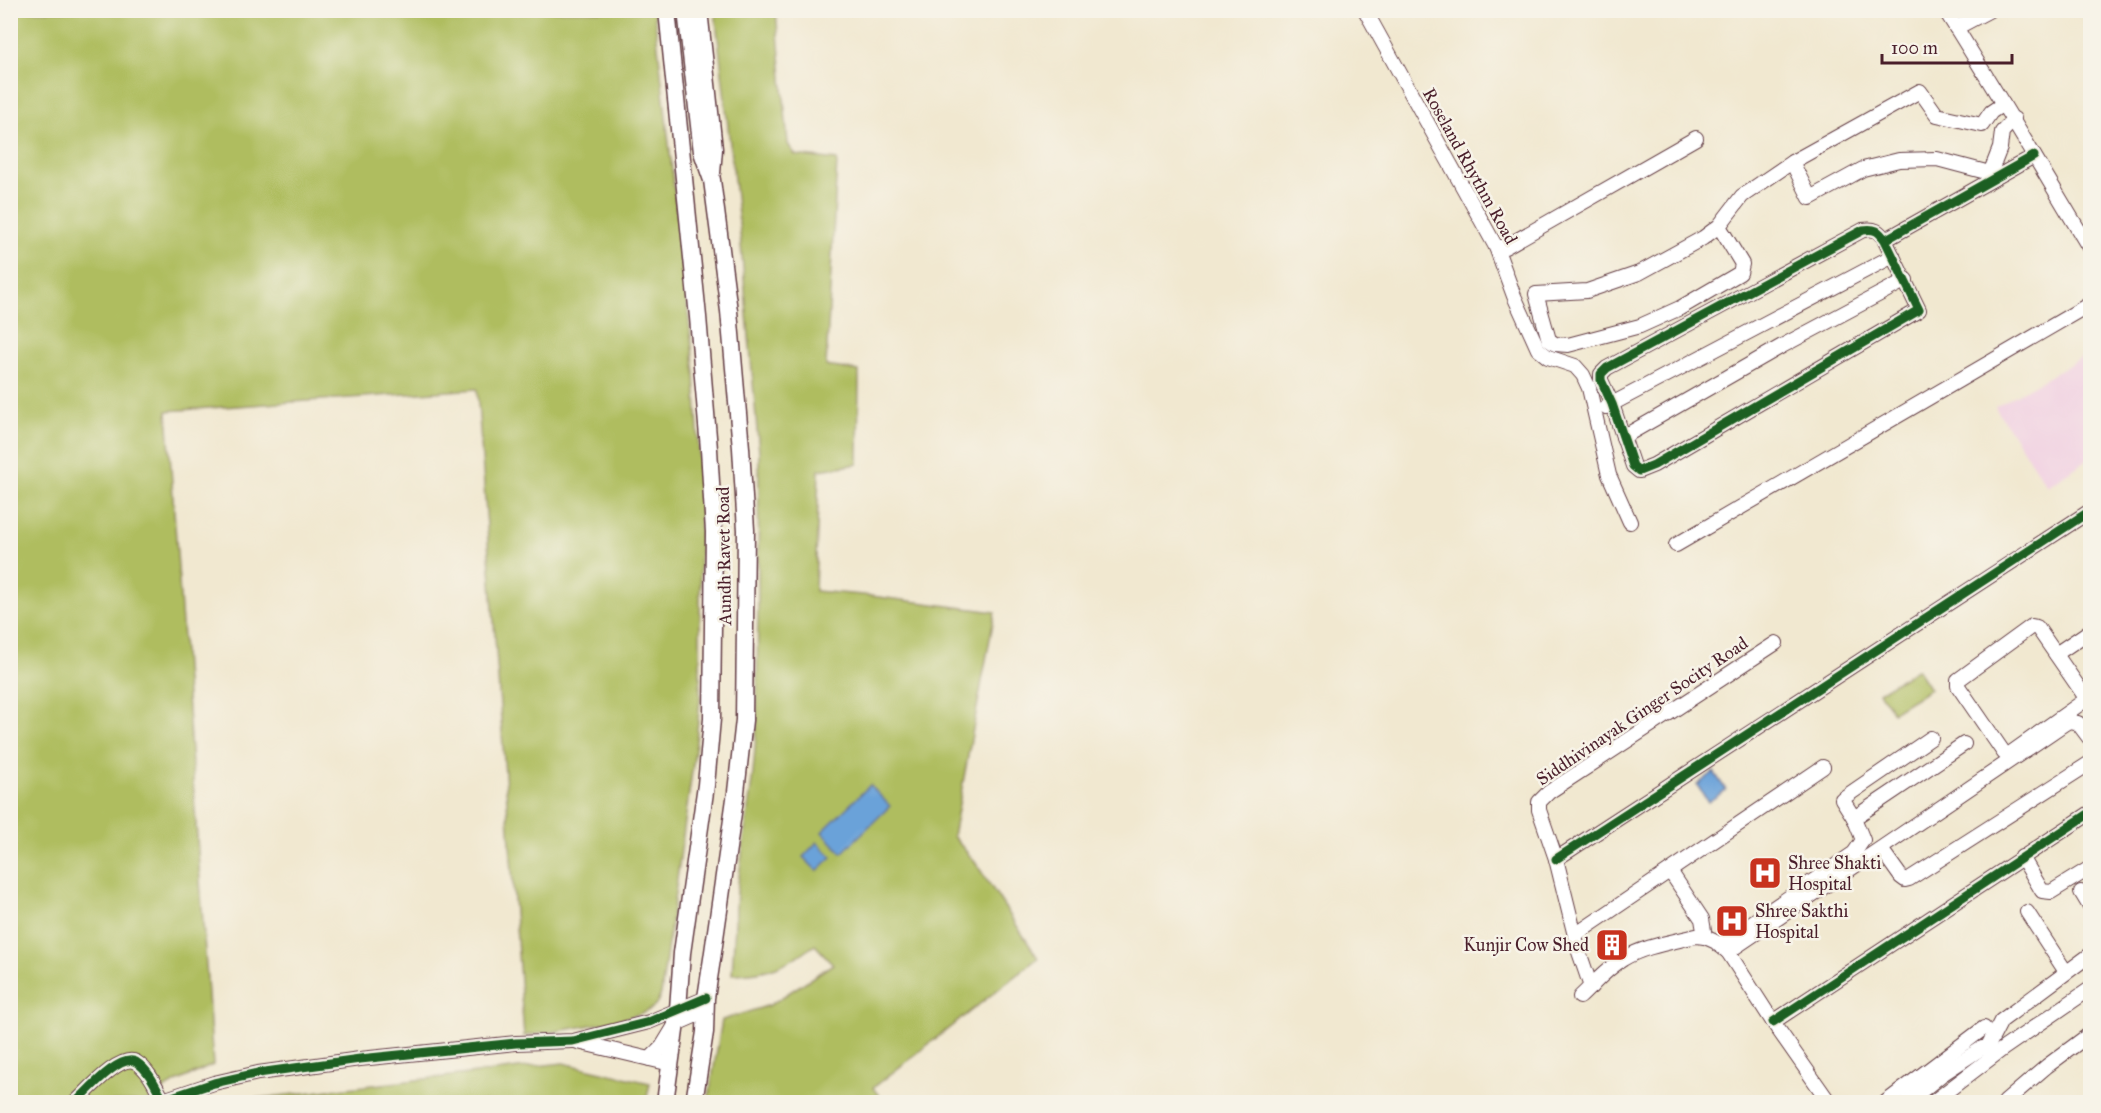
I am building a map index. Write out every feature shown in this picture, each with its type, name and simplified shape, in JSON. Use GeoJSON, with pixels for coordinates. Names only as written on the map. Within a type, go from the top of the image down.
{"type":"FeatureCollection","features":[{"type":"Feature","properties":{"kind":"main road","name":"Aundh Ravet Road"},"geometry":{"type":"LineString","coordinates":[[665,1102],[677,1016],[682,953],[706,785],[712,719],[714,532],[710,449],[667,10]]}},
{"type":"Feature","properties":{"kind":"main road","name":"Aundh Ravet Road"},"geometry":{"type":"LineString","coordinates":[[686,10],[702,152],[712,180],[729,311],[746,530],[744,720],[738,782],[694,1102]]}},
{"type":"Feature","properties":{"kind":"main road"},"geometry":{"type":"LineString","coordinates":[[699,10],[714,149],[712,180]]}},
{"type":"Feature","properties":{"kind":"street","name":"Roseland Rhythm Road"},"geometry":{"type":"LineString","coordinates":[[1365,10],[1496,247],[1514,296],[1538,349],[1548,357],[1575,366],[1583,375],[1589,388],[1609,475],[1630,522]]}},
{"type":"Feature","properties":{"kind":"street"},"geometry":{"type":"LineString","coordinates":[[1946,10],[2091,249]]}},
{"type":"Feature","properties":{"kind":"street"},"geometry":{"type":"LineString","coordinates":[[1956,28],[1990,10]]}},
{"type":"Feature","properties":{"kind":"street"},"geometry":{"type":"LineString","coordinates":[[1719,226],[1742,264],[1740,273],[1680,308],[1640,326],[1568,345],[1555,344],[1549,340],[1536,294],[1587,291],[1639,273],[1703,238],[1719,226],[1742,196],[1792,162],[1920,91],[1937,115],[2002,132]]}},
{"type":"Feature","properties":{"kind":"street"},"geometry":{"type":"LineString","coordinates":[[1982,125],[1991,112],[2003,104]]}},
{"type":"Feature","properties":{"kind":"street"},"geometry":{"type":"LineString","coordinates":[[1792,162],[1810,198],[1863,169],[1899,160],[1936,159],[1986,172],[1991,171],[2000,148],[2002,132],[2014,119]]}},
{"type":"Feature","properties":{"kind":"street"},"geometry":{"type":"LineString","coordinates":[[1496,247],[1505,247],[1696,138]]}},
{"type":"Feature","properties":{"kind":"street"},"geometry":{"type":"LineString","coordinates":[[1885,240],[2034,156]]}},
{"type":"Feature","properties":{"kind":"street"},"geometry":{"type":"LineString","coordinates":[[1863,230],[1879,231],[1893,256],[1919,310],[1654,465],[1639,471],[1633,466],[1612,404],[1601,380],[1601,374],[1607,368],[1863,230]]}},
{"type":"Feature","properties":{"kind":"street"},"geometry":{"type":"LineString","coordinates":[[1594,412],[1893,256]]}},
{"type":"Feature","properties":{"kind":"street"},"geometry":{"type":"LineString","coordinates":[[1623,437],[1782,346],[1906,280]]}},
{"type":"Feature","properties":{"kind":"street"},"geometry":{"type":"LineString","coordinates":[[1676,545],[2091,304]]}},
{"type":"Feature","properties":{"kind":"street"},"geometry":{"type":"LineString","coordinates":[[1556,859],[2091,511]]}},
{"type":"Feature","properties":{"kind":"street"},"geometry":{"type":"LineString","coordinates":[[2032,626],[2037,627],[2056,654],[2084,695],[2084,701],[2008,755],[2004,753],[1958,686],[1958,680],[2032,626]]}},
{"type":"Feature","properties":{"kind":"street"},"geometry":{"type":"LineString","coordinates":[[2056,654],[2088,637]]}},
{"type":"Feature","properties":{"kind":"street","name":"Siddhivinayak Ginger Socity Road"},"geometry":{"type":"LineString","coordinates":[[1591,987],[1556,859],[1539,810],[1539,802],[1543,796],[1776,643]]}},
{"type":"Feature","properties":{"kind":"street"},"geometry":{"type":"LineString","coordinates":[[1724,948],[1881,849],[2069,721],[2078,723],[2091,739]]}},
{"type":"Feature","properties":{"kind":"street"},"geometry":{"type":"LineString","coordinates":[[1724,948],[1858,849],[1863,840],[1842,800],[1931,738]]}},
{"type":"Feature","properties":{"kind":"street"},"geometry":{"type":"LineString","coordinates":[[1854,819],[1964,744]]}},
{"type":"Feature","properties":{"kind":"street"},"geometry":{"type":"LineString","coordinates":[[1881,849],[1901,877],[1905,880],[1909,879],[2091,763]]}},
{"type":"Feature","properties":{"kind":"street"},"geometry":{"type":"LineString","coordinates":[[1575,935],[1823,767]]}},
{"type":"Feature","properties":{"kind":"street"},"geometry":{"type":"LineString","coordinates":[[1773,1022],[2091,813]]}},
{"type":"Feature","properties":{"kind":"street"},"geometry":{"type":"LineString","coordinates":[[2022,857],[2045,893],[2091,868]]}},
{"type":"Feature","properties":{"kind":"street"},"geometry":{"type":"LineString","coordinates":[[1670,871],[1702,919],[1705,937]]}},
{"type":"Feature","properties":{"kind":"street"},"geometry":{"type":"LineString","coordinates":[[2081,892],[2091,907]]}},
{"type":"Feature","properties":{"kind":"street"},"geometry":{"type":"LineString","coordinates":[[2027,912],[2066,972]]}},
{"type":"Feature","properties":{"kind":"street"},"geometry":{"type":"LineString","coordinates":[[1580,997],[1612,966],[1625,957],[1696,936],[1705,937],[1724,948],[1829,1102]]}},
{"type":"Feature","properties":{"kind":"street"},"geometry":{"type":"LineString","coordinates":[[1990,1052],[2001,1021],[2091,956]]}},
{"type":"Feature","properties":{"kind":"street"},"geometry":{"type":"LineString","coordinates":[[1933,1102],[1990,1052],[2091,989]]}},
{"type":"Feature","properties":{"kind":"street"},"geometry":{"type":"LineString","coordinates":[[76,1102],[103,1076],[126,1060],[134,1061],[144,1069],[153,1079],[163,1100],[214,1083],[258,1072],[516,1043],[573,1041],[677,1016],[706,1005]]}},
{"type":"Feature","properties":{"kind":"street"},"geometry":{"type":"LineString","coordinates":[[650,1059],[662,1047],[677,1016]]}},
{"type":"Feature","properties":{"kind":"street"},"geometry":{"type":"LineString","coordinates":[[1886,1102],[1984,1028]]}},
{"type":"Feature","properties":{"kind":"street"},"geometry":{"type":"LineString","coordinates":[[2006,1102],[2047,1066],[2091,1034]]}},
{"type":"Feature","properties":{"kind":"street"},"geometry":{"type":"LineString","coordinates":[[573,1041],[671,1064]]}},
{"type":"Feature","properties":{"kind":"street"},"geometry":{"type":"LineString","coordinates":[[1908,1102],[1941,1075],[1982,1048],[1990,1052]]}},
{"type":"Feature","properties":{"kind":"shaded area"},"geometry":{"type":"Polygon","coordinates":[[[2090,353],[2090,458],[2047,486],[1995,407],[2090,353]]]}},
{"type":"Feature","properties":{"kind":"green space"},"geometry":{"type":"Polygon","coordinates":[[[10,11],[654,11],[695,374],[700,472],[700,699],[696,743],[661,994],[655,1006],[647,1011],[614,1021],[524,1036],[477,389],[167,411],[213,1065],[176,1082],[146,1102],[11,1102],[10,11]]]}},
{"type":"Feature","properties":{"kind":"green space"},"geometry":{"type":"Polygon","coordinates":[[[715,11],[776,11],[788,144],[795,155],[837,160],[826,366],[859,371],[858,464],[819,470],[815,591],[995,612],[953,836],[975,862],[1038,958],[873,1088],[884,1102],[708,1102],[722,1020],[770,1005],[833,964],[815,945],[776,967],[745,974],[732,974],[737,891],[753,773],[757,722],[759,452],[740,233],[715,11]]]}},
{"type":"Feature","properties":{"kind":"green space"},"geometry":{"type":"Polygon","coordinates":[[[1917,669],[1930,689],[1893,712],[1879,692],[1917,669]]]}},
{"type":"Feature","properties":{"kind":"green space"},"geometry":{"type":"Polygon","coordinates":[[[563,1063],[650,1083],[646,1102],[242,1102],[252,1099],[563,1063]]]}},
{"type":"Feature","properties":{"kind":"water"},"geometry":{"type":"Polygon","coordinates":[[[1714,772],[1726,790],[1708,802],[1697,785],[1714,772]]]}},
{"type":"Feature","properties":{"kind":"water"},"geometry":{"type":"Polygon","coordinates":[[[870,785],[890,806],[842,853],[822,832],[870,785]]]}},
{"type":"Feature","properties":{"kind":"water"},"geometry":{"type":"Polygon","coordinates":[[[817,842],[832,857],[817,871],[803,857],[817,842]]]}},
{"type":"Feature","properties":{"kind":"cycle path"},"geometry":{"type":"LineString","coordinates":[[1885,240],[1876,231],[1863,230],[1607,368],[1601,374],[1601,380],[1612,404],[1633,466],[1639,471],[1654,465],[1919,310],[1885,240],[2034,156]]}},
{"type":"Feature","properties":{"kind":"cycle path"},"geometry":{"type":"LineString","coordinates":[[1556,859],[2090,511]]}},
{"type":"Feature","properties":{"kind":"cycle path"},"geometry":{"type":"LineString","coordinates":[[1773,1022],[2090,813]]}},
{"type":"Feature","properties":{"kind":"cycle path"},"geometry":{"type":"LineString","coordinates":[[76,1102],[113,1068],[129,1061],[136,1062],[145,1069],[163,1100],[214,1083],[258,1073],[360,1059],[516,1043],[573,1041],[649,1022],[706,998]]}},
{"type":"Feature","properties":{"kind":"place","name":"Shree Shakti Hospital"},"geometry":{"type":"Point","coordinates":[1765,873]}},
{"type":"Feature","properties":{"kind":"place","name":"Shree Sakthi Hospital"},"geometry":{"type":"Point","coordinates":[1732,921]}},
{"type":"Feature","properties":{"kind":"place","name":"Kunjir Cow Shed"},"geometry":{"type":"Point","coordinates":[1612,945]}}]}
